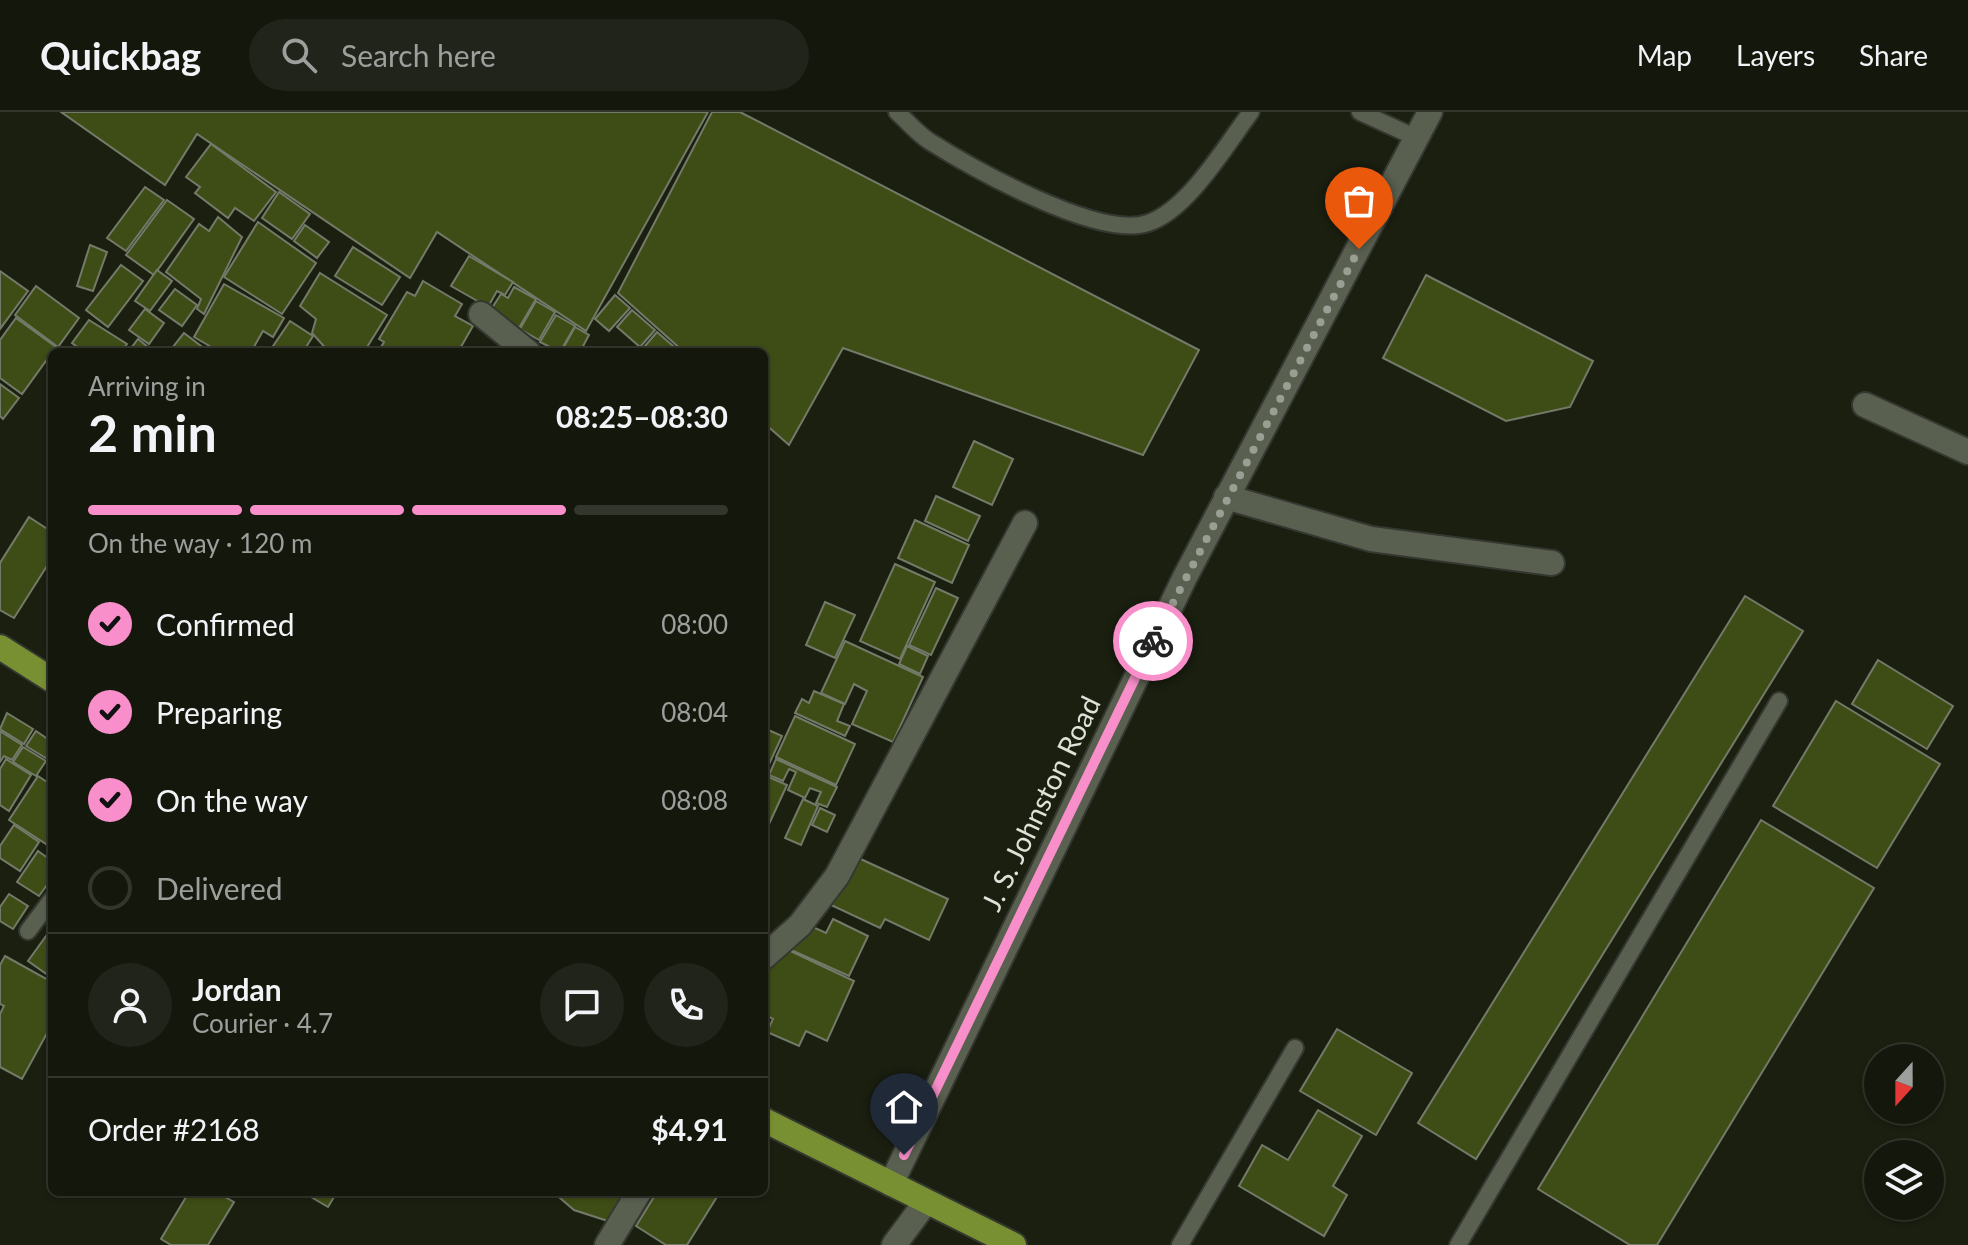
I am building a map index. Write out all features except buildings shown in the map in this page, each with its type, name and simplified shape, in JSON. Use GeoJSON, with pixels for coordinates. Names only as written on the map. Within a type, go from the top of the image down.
{"type":"FeatureCollection","features":[{"type":"Feature","properties":{"kind":"main road"},"geometry":{"type":"LineString","coordinates":[[0,647],[48,677]]}},
{"type":"Feature","properties":{"kind":"main road"},"geometry":{"type":"LineString","coordinates":[[768,1122],[1014,1245]]}},
{"type":"Feature","properties":{"kind":"street","name":"J. S. Johnston Road"},"geometry":{"type":"LineString","coordinates":[[891,1184],[1060,828],[1226,497],[1419,139],[1430,112]]}},
{"type":"Feature","properties":{"kind":"street"},"geometry":{"type":"LineString","coordinates":[[481,314],[523,348]]}},
{"type":"Feature","properties":{"kind":"street"},"geometry":{"type":"LineString","coordinates":[[1865,405],[1968,452]]}},
{"type":"Feature","properties":{"kind":"street"},"geometry":{"type":"LineString","coordinates":[[1226,497],[1371,539],[1552,563]]}},
{"type":"Feature","properties":{"kind":"street"},"geometry":{"type":"LineString","coordinates":[[768,953],[800,925],[837,876],[1025,523]]}},
{"type":"Feature","properties":{"kind":"street"},"geometry":{"type":"LineString","coordinates":[[607,1245],[637,1196]]}},
{"type":"Feature","properties":{"kind":"street"},"geometry":{"type":"LineString","coordinates":[[894,1245],[926,1202]]}},
{"type":"Feature","properties":{"kind":"lane"},"geometry":{"type":"LineString","coordinates":[[897,112],[926,139],[1006,184],[1068,211],[1122,227],[1148,223],[1176,207],[1251,112]]}},
{"type":"Feature","properties":{"kind":"lane"},"geometry":{"type":"LineString","coordinates":[[1360,112],[1419,139]]}},
{"type":"Feature","properties":{"kind":"lane"},"geometry":{"type":"LineString","coordinates":[[1458,1245],[1779,701]]}},
{"type":"Feature","properties":{"kind":"lane"},"geometry":{"type":"LineString","coordinates":[[28,931],[48,904]]}},
{"type":"Feature","properties":{"kind":"lane"},"geometry":{"type":"LineString","coordinates":[[1180,1245],[1295,1048]]}},
{"type":"Feature","properties":{"kind":"way so far"},"geometry":{"type":"LineString","coordinates":[[1153,641],[1212,523],[1359,249]]}},
{"type":"Feature","properties":{"kind":"route"},"geometry":{"type":"LineString","coordinates":[[904,1155],[1153,641]]}}]}
